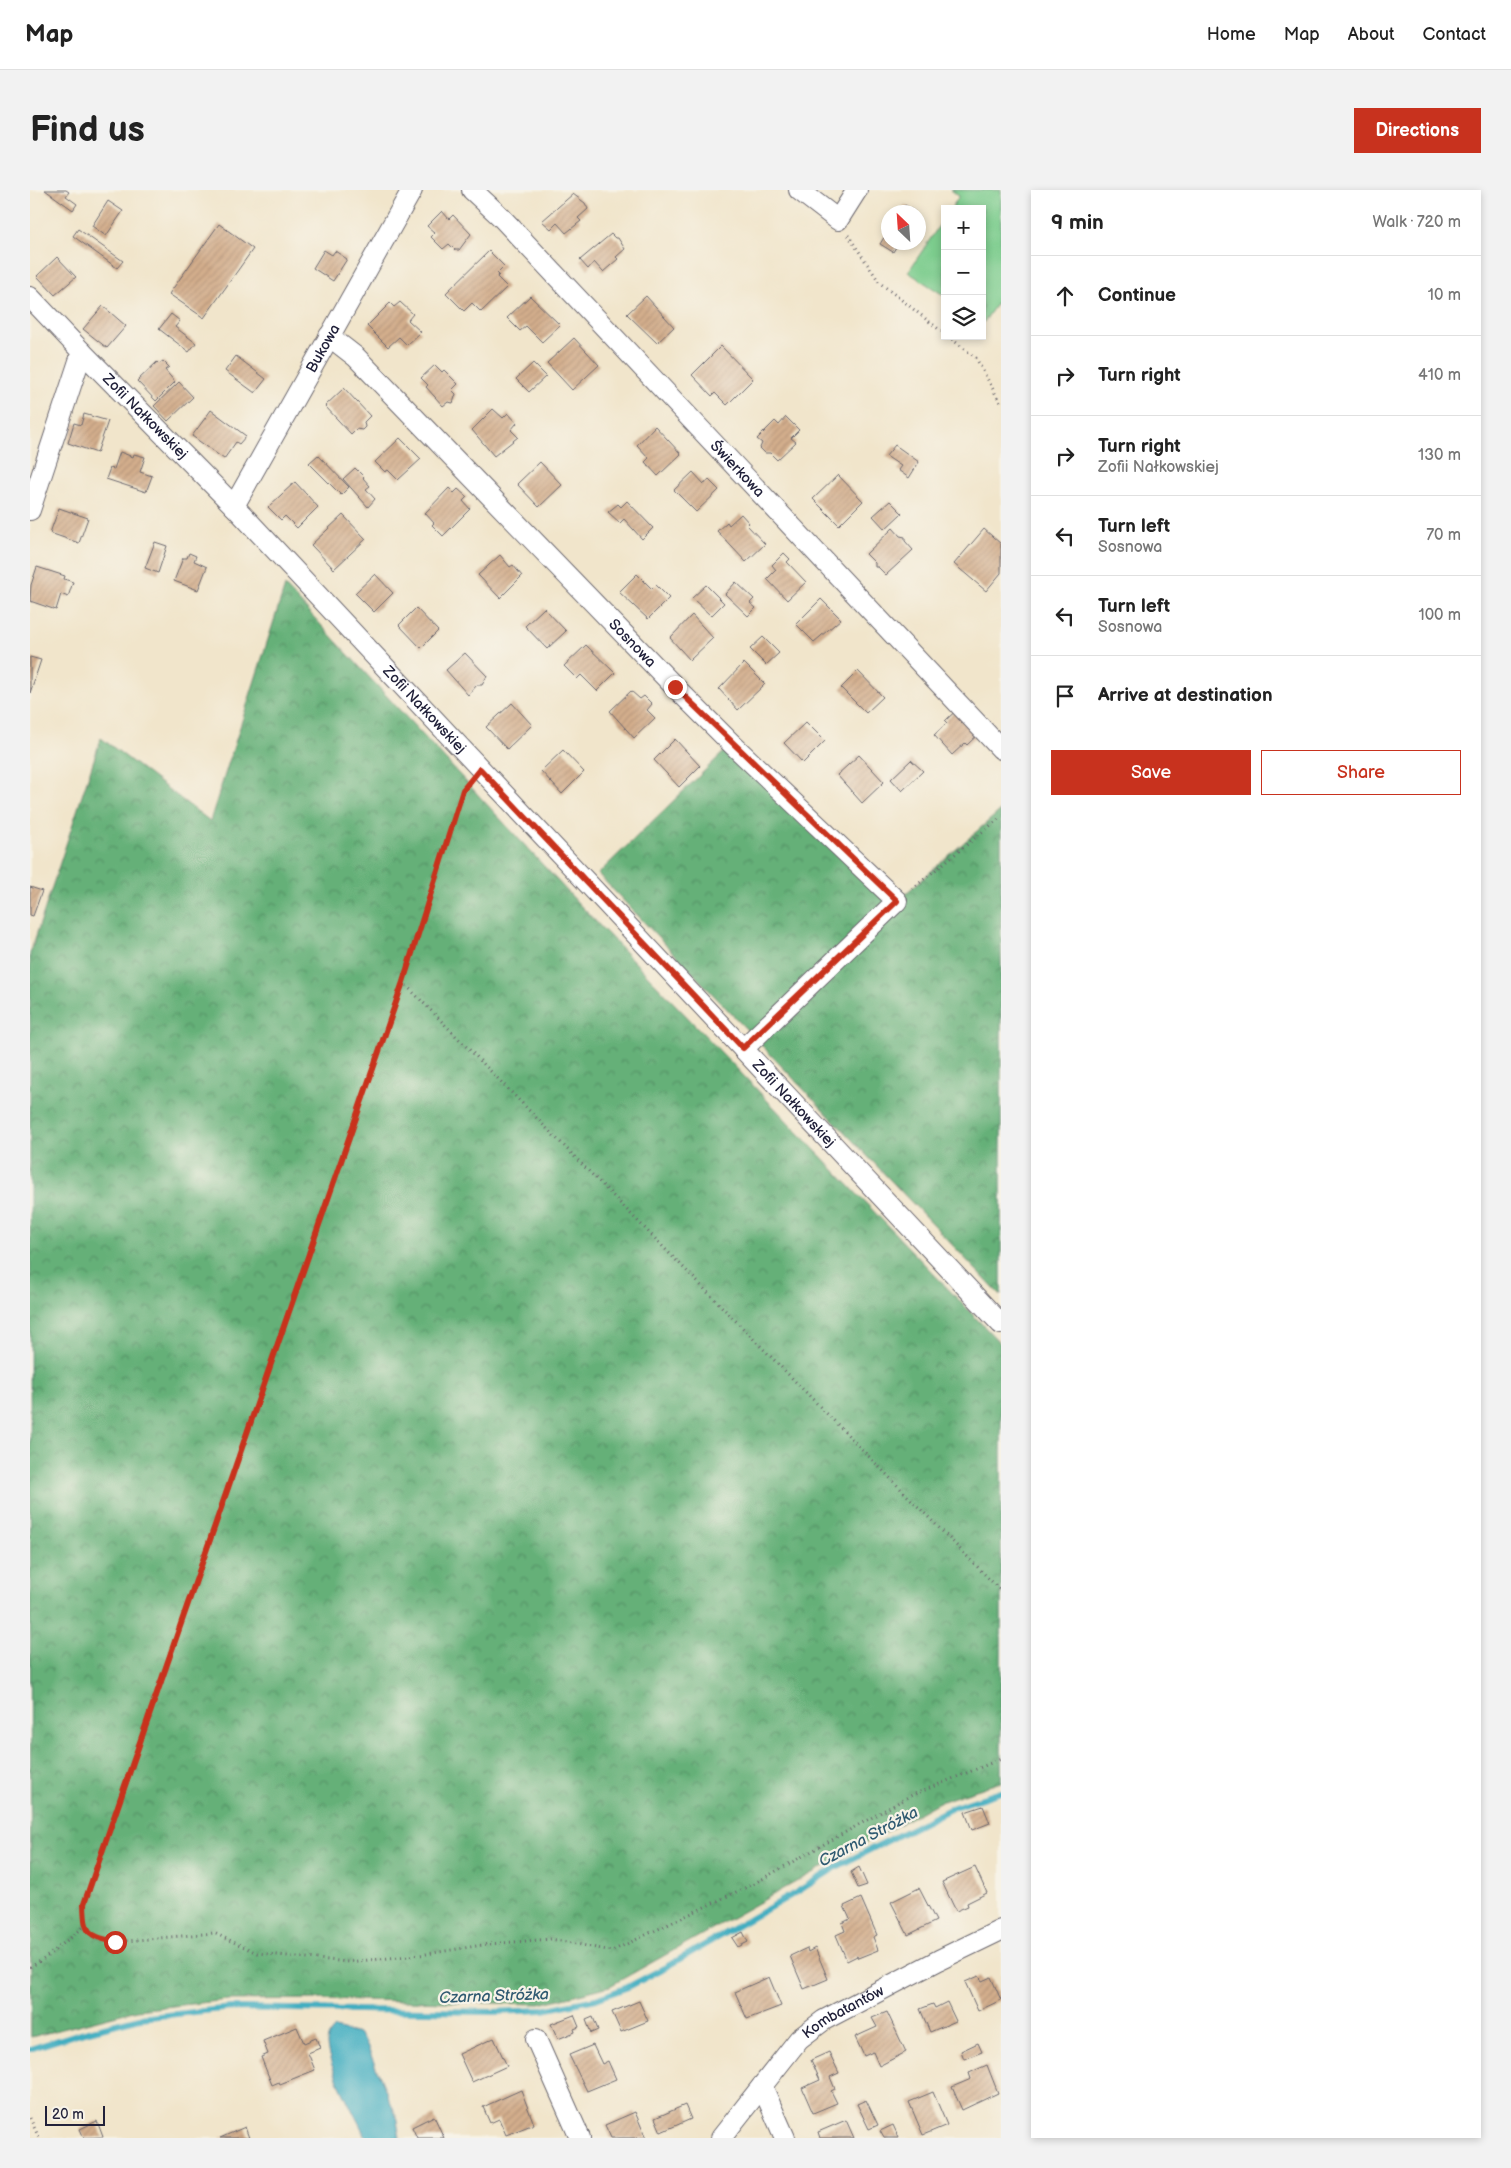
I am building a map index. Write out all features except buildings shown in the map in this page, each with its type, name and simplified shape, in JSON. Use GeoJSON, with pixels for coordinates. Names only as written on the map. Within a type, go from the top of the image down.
{"type":"FeatureCollection","features":[{"type":"Feature","properties":{"kind":"street","name":"Bukowa"},"geometry":{"type":"LineString","coordinates":[[234,506],[412,190]]}},
{"type":"Feature","properties":{"kind":"street","name":"Świerkowa"},"geometry":{"type":"LineString","coordinates":[[472,190],[508,224],[1001,749]]}},
{"type":"Feature","properties":{"kind":"street"},"geometry":{"type":"LineString","coordinates":[[799,190],[838,220],[857,190]]}},
{"type":"Feature","properties":{"kind":"street","name":"Zofii Nałkowskiej"},"geometry":{"type":"LineString","coordinates":[[30,297],[234,506],[1001,1324]]}},
{"type":"Feature","properties":{"kind":"street","name":"Sosnowa"},"geometry":{"type":"LineString","coordinates":[[329,336],[356,357],[732,744],[897,901]]}},
{"type":"Feature","properties":{"kind":"street"},"geometry":{"type":"LineString","coordinates":[[30,510],[82,352]]}},
{"type":"Feature","properties":{"kind":"street"},"geometry":{"type":"LineString","coordinates":[[743,1048],[897,901]]}},
{"type":"Feature","properties":{"kind":"street","name":"Kombatantów"},"geometry":{"type":"LineString","coordinates":[[721,2138],[799,2039],[824,2020],[1001,1930]]}},
{"type":"Feature","properties":{"kind":"street"},"geometry":{"type":"LineString","coordinates":[[536,2039],[580,2138]]}},
{"type":"Feature","properties":{"kind":"street"},"geometry":{"type":"LineString","coordinates":[[762,2086],[786,2138]]}},
{"type":"Feature","properties":{"kind":"path"},"geometry":{"type":"LineString","coordinates":[[838,220],[880,284],[941,331]]}},
{"type":"Feature","properties":{"kind":"path"},"geometry":{"type":"LineString","coordinates":[[953,340],[976,358],[1001,404]]}},
{"type":"Feature","properties":{"kind":"path"},"geometry":{"type":"LineString","coordinates":[[480,769],[463,790],[403,982],[84,1904],[85,1926],[94,1937],[115,1942],[214,1933],[257,1953],[348,1962],[420,1955],[489,1944],[551,1939],[612,1951],[754,1884],[910,1796],[1001,1759]]}},
{"type":"Feature","properties":{"kind":"path"},"geometry":{"type":"LineString","coordinates":[[897,901],[1001,817]]}},
{"type":"Feature","properties":{"kind":"path"},"geometry":{"type":"LineString","coordinates":[[403,982],[1001,1591]]}},
{"type":"Feature","properties":{"kind":"path"},"geometry":{"type":"LineString","coordinates":[[30,1966],[44,1959],[85,1926]]}},
{"type":"Feature","properties":{"kind":"path"},"geometry":{"type":"LineString","coordinates":[[30,2118],[38,2138]]}},
{"type":"Feature","properties":{"kind":"green space"},"geometry":{"type":"Polygon","coordinates":[[[951,190],[1001,190],[1001,297],[986,319],[986,205],[953,205],[959,196],[951,190]]]}},
{"type":"Feature","properties":{"kind":"green space"},"geometry":{"type":"Polygon","coordinates":[[[941,223],[941,293],[908,272],[923,250],[926,250],[926,245],[941,223]]]}},
{"type":"Feature","properties":{"kind":"green space"},"geometry":{"type":"Polygon","coordinates":[[[285,586],[579,904],[1001,1344],[1001,1782],[939,1802],[610,1986],[540,2004],[318,1999],[227,2000],[137,2010],[31,2037],[30,954],[101,738],[210,821],[285,586]]]}},
{"type":"Feature","properties":{"kind":"green space"},"geometry":{"type":"Polygon","coordinates":[[[732,744],[897,901],[1001,810],[1001,1296],[598,874],[732,744]]]}},
{"type":"Feature","properties":{"kind":"water"},"geometry":{"type":"Polygon","coordinates":[[[335,2028],[359,2034],[365,2041],[396,2115],[400,2138],[366,2138],[332,2066],[327,2045],[330,2033],[335,2028]]]}},
{"type":"Feature","properties":{"kind":"waterway","name":"Czarna Stróżka"},"geometry":{"type":"LineString","coordinates":[[30,2049],[77,2034],[140,2018],[231,2008],[494,2012],[543,2010],[596,1999],[628,1987],[664,1968],[797,1892],[838,1866],[954,1807],[1001,1792]]}},
{"type":"Feature","properties":{"kind":"route"},"geometry":{"type":"LineString","coordinates":[[115,1942],[94,1937],[85,1926],[84,1904],[403,982],[463,790],[480,769],[743,1048],[897,901],[675,687]]}}]}
